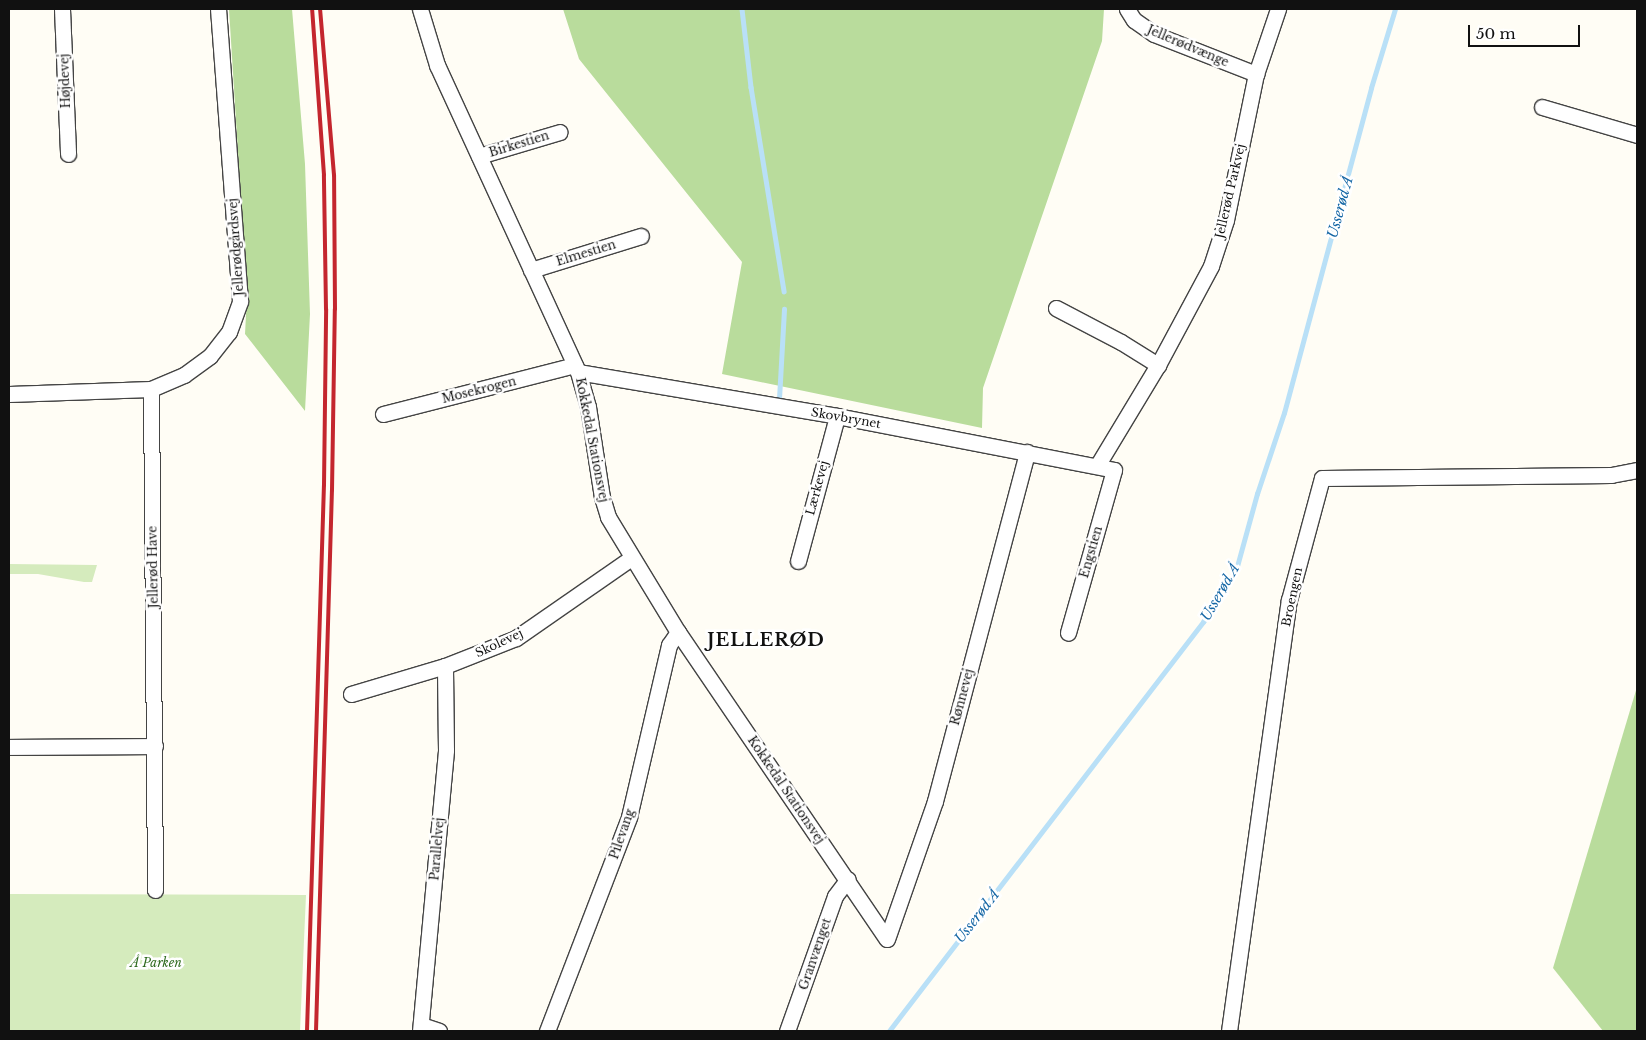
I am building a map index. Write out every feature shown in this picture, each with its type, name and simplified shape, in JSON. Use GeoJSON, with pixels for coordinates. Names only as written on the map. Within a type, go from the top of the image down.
{"type":"FeatureCollection","features":[{"type":"Feature","properties":{"kind":"street","name":"Højdevej"},"geometry":{"type":"LineString","coordinates":[[62,9],[68,154]]}},
{"type":"Feature","properties":{"kind":"street","name":"Jellerødgårdsvej"},"geometry":{"type":"LineString","coordinates":[[9,394],[151,388],[184,375],[210,356],[229,332],[240,301],[218,9]]}},
{"type":"Feature","properties":{"kind":"street","name":"Kokkedal Stationsvej"},"geometry":{"type":"LineString","coordinates":[[420,9],[437,65],[577,368],[588,407],[602,497],[608,517],[630,558],[678,632],[848,879],[887,939]]}},
{"type":"Feature","properties":{"kind":"street","name":"Jellerødvænge"},"geometry":{"type":"LineString","coordinates":[[1127,9],[1134,20],[1154,34],[1256,74]]}},
{"type":"Feature","properties":{"kind":"street","name":"Jellerød Parkvej"},"geometry":{"type":"LineString","coordinates":[[1097,466],[1158,365],[1211,266],[1226,220],[1256,74],[1278,9]]}},
{"type":"Feature","properties":{"kind":"street"},"geometry":{"type":"LineString","coordinates":[[1542,108],[1637,135]]}},
{"type":"Feature","properties":{"kind":"street","name":"Birkestien"},"geometry":{"type":"LineString","coordinates":[[479,156],[560,132]]}},
{"type":"Feature","properties":{"kind":"street","name":"Elmestien"},"geometry":{"type":"LineString","coordinates":[[532,270],[642,236]]}},
{"type":"Feature","properties":{"kind":"street"},"geometry":{"type":"LineString","coordinates":[[1056,308],[1120,342],[1158,365]]}},
{"type":"Feature","properties":{"kind":"street","name":"Mosekrogen"},"geometry":{"type":"LineString","coordinates":[[383,414],[577,368]]}},
{"type":"Feature","properties":{"kind":"street","name":"Skovbrynet"},"geometry":{"type":"LineString","coordinates":[[577,368],[1114,470]]}},
{"type":"Feature","properties":{"kind":"street","name":"Jellerød Have"},"geometry":{"type":"LineString","coordinates":[[151,388],[155,890]]}},
{"type":"Feature","properties":{"kind":"street","name":"Lærkevej"},"geometry":{"type":"LineString","coordinates":[[798,561],[837,416]]}},
{"type":"Feature","properties":{"kind":"street","name":"Rønnevej"},"geometry":{"type":"LineString","coordinates":[[887,939],[934,801],[1027,452]]}},
{"type":"Feature","properties":{"kind":"street","name":"Engstien"},"geometry":{"type":"LineString","coordinates":[[1068,633],[1114,470]]}},
{"type":"Feature","properties":{"kind":"street","name":"Broengen"},"geometry":{"type":"LineString","coordinates":[[1229,1031],[1289,600],[1322,478],[1611,475],[1637,470]]}},
{"type":"Feature","properties":{"kind":"street","name":"Skolevej"},"geometry":{"type":"LineString","coordinates":[[351,694],[445,666],[516,638],[630,558]]}},
{"type":"Feature","properties":{"kind":"street","name":"Pilevang"},"geometry":{"type":"LineString","coordinates":[[547,1031],[629,817],[669,645],[678,632]]}},
{"type":"Feature","properties":{"kind":"street","name":"Parallelvej"},"geometry":{"type":"LineString","coordinates":[[421,1028],[446,750],[445,666]]}},
{"type":"Feature","properties":{"kind":"street"},"geometry":{"type":"LineString","coordinates":[[9,746],[155,746]]}},
{"type":"Feature","properties":{"kind":"street","name":"Granvænget"},"geometry":{"type":"LineString","coordinates":[[787,1031],[835,896],[848,879]]}},
{"type":"Feature","properties":{"kind":"street"},"geometry":{"type":"LineString","coordinates":[[421,1028],[439,1031]]}},
{"type":"Feature","properties":{"kind":"green space"},"geometry":{"type":"Polygon","coordinates":[[[229,9],[292,9],[305,164],[310,314],[305,411],[245,334],[247,296],[229,9]]]}},
{"type":"Feature","properties":{"kind":"green space"},"geometry":{"type":"Polygon","coordinates":[[[563,9],[1104,9],[1102,41],[983,388],[982,428],[722,374],[742,262],[579,59],[563,9]]]}},
{"type":"Feature","properties":{"kind":"green space"},"geometry":{"type":"Polygon","coordinates":[[[9,564],[97,565],[92,582],[84,582],[38,574],[9,574],[9,564]]]}},
{"type":"Feature","properties":{"kind":"green space"},"geometry":{"type":"Polygon","coordinates":[[[1637,687],[1637,1031],[1603,1031],[1553,968],[1637,687]]]}},
{"type":"Feature","properties":{"kind":"green space","name":"Å Parken"},"geometry":{"type":"Polygon","coordinates":[[[9,894],[306,895],[300,1031],[9,1031],[9,894]]]}},
{"type":"Feature","properties":{"kind":"waterway"},"geometry":{"type":"LineString","coordinates":[[742,9],[751,87],[784,291]]}},
{"type":"Feature","properties":{"kind":"waterway","name":"Usserød Å"},"geometry":{"type":"LineString","coordinates":[[889,1031],[1203,622],[1236,570],[1257,494],[1284,413],[1371,88],[1395,9]]}},
{"type":"Feature","properties":{"kind":"waterway"},"geometry":{"type":"LineString","coordinates":[[779,399],[784,309]]}},
{"type":"Feature","properties":{"kind":"railway"},"geometry":{"type":"LineString","coordinates":[[307,1031],[324,485],[326,309],[324,175],[312,9]]}},
{"type":"Feature","properties":{"kind":"railway"},"geometry":{"type":"LineString","coordinates":[[316,1031],[332,490],[335,309],[334,175],[320,9]]}},
{"type":"Feature","properties":{"kind":"district","name":"JELLERØD"},"geometry":{"type":"Point","coordinates":[766,640]}}]}
